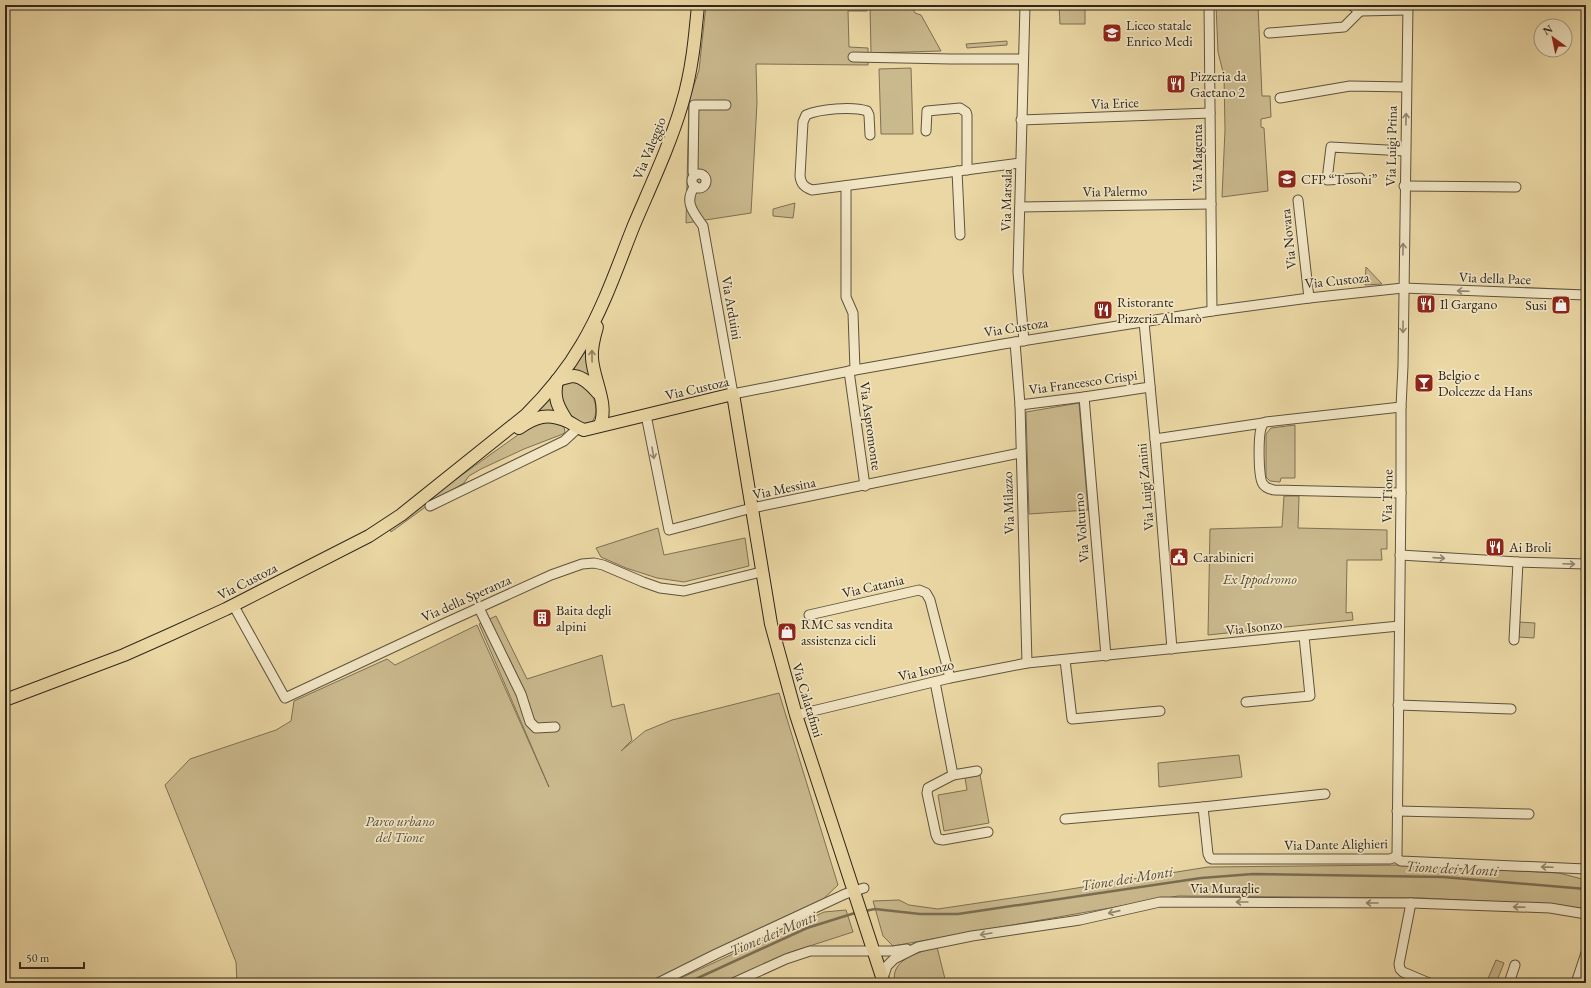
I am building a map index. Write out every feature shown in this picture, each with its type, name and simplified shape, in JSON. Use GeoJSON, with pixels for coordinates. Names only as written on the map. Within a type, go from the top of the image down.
{"type":"FeatureCollection","features":[{"type":"Feature","properties":{"kind":"main road","name":"Via Valeggio"},"geometry":{"type":"LineString","coordinates":[[606,297],[682,104],[692,63],[698,5]]}},
{"type":"Feature","properties":{"kind":"main road","name":"Via Custoza"},"geometry":{"type":"LineString","coordinates":[[5,700],[124,655],[226,609],[369,536],[401,515],[526,415],[542,399],[582,345],[606,297]]}},
{"type":"Feature","properties":{"kind":"main road"},"geometry":{"type":"LineString","coordinates":[[600,425],[603,419],[601,398],[592,358],[593,342],[606,297]]}},
{"type":"Feature","properties":{"kind":"main road","name":"Via Custoza"},"geometry":{"type":"LineString","coordinates":[[557,380],[574,376],[586,381],[592,385],[611,410],[620,415],[642,416]]}},
{"type":"Feature","properties":{"kind":"main road","name":"Via Custoza"},"geometry":{"type":"LineString","coordinates":[[557,380],[555,392],[556,400],[567,421]]}},
{"type":"Feature","properties":{"kind":"main road","name":"Via Custoza"},"geometry":{"type":"LineString","coordinates":[[482,450],[488,450],[527,422],[538,417],[549,416],[567,421],[584,430],[732,394]]}},
{"type":"Feature","properties":{"kind":"main road","name":"Via Calatafimi"},"geometry":{"type":"LineString","coordinates":[[732,394],[771,624],[796,715],[859,889],[865,924],[884,981]]}},
{"type":"Feature","properties":{"kind":"street","name":"Via Marsala"},"geometry":{"type":"LineString","coordinates":[[1019,342],[1018,272],[1025,5]]}},
{"type":"Feature","properties":{"kind":"street","name":"Via Magenta"},"geometry":{"type":"LineString","coordinates":[[1209,5],[1212,311]]}},
{"type":"Feature","properties":{"kind":"street"},"geometry":{"type":"LineString","coordinates":[[1351,5],[1360,11],[1407,8]]}},
{"type":"Feature","properties":{"kind":"street","name":"Via Luigi Prina"},"geometry":{"type":"LineString","coordinates":[[1403,288],[1407,8]]}},
{"type":"Feature","properties":{"kind":"street"},"geometry":{"type":"LineString","coordinates":[[1269,33],[1344,27],[1360,11]]}},
{"type":"Feature","properties":{"kind":"street"},"geometry":{"type":"LineString","coordinates":[[853,57],[1024,59]]}},
{"type":"Feature","properties":{"kind":"street"},"geometry":{"type":"LineString","coordinates":[[1280,98],[1350,86],[1406,87]]}},
{"type":"Feature","properties":{"kind":"street","name":"Via Arduini"},"geometry":{"type":"LineString","coordinates":[[726,105],[694,105],[693,172],[695,175],[692,180],[694,186],[690,193],[690,202],[692,210],[703,226],[732,394]]}},
{"type":"Feature","properties":{"kind":"street"},"geometry":{"type":"LineString","coordinates":[[926,131],[927,111],[960,108],[966,112],[967,170]]}},
{"type":"Feature","properties":{"kind":"street"},"geometry":{"type":"LineString","coordinates":[[870,135],[869,115],[867,111],[854,109],[814,111],[806,115],[803,122],[800,176],[802,184],[806,188],[812,190],[1020,163]]}},
{"type":"Feature","properties":{"kind":"street","name":"Via Erice"},"geometry":{"type":"LineString","coordinates":[[1021,120],[1210,113]]}},
{"type":"Feature","properties":{"kind":"street"},"geometry":{"type":"LineString","coordinates":[[1360,178],[1327,180],[1331,147],[1405,151]]}},
{"type":"Feature","properties":{"kind":"street"},"geometry":{"type":"LineString","coordinates":[[957,171],[960,235]]}},
{"type":"Feature","properties":{"kind":"street","name":"Via Aspromonte"},"geometry":{"type":"LineString","coordinates":[[846,186],[846,297],[853,313],[852,370],[865,486]]}},
{"type":"Feature","properties":{"kind":"street"},"geometry":{"type":"LineString","coordinates":[[1404,186],[1516,187]]}},
{"type":"Feature","properties":{"kind":"street","name":"Via Novara"},"geometry":{"type":"LineString","coordinates":[[1298,200],[1309,298]]}},
{"type":"Feature","properties":{"kind":"street","name":"Via Palermo"},"geometry":{"type":"LineString","coordinates":[[1020,206],[1211,204]]}},
{"type":"Feature","properties":{"kind":"street","name":"Via Custoza"},"geometry":{"type":"LineString","coordinates":[[732,394],[852,370],[1212,311],[1309,298],[1403,288]]}},
{"type":"Feature","properties":{"kind":"street","name":"Via della Pace"},"geometry":{"type":"LineString","coordinates":[[1403,288],[1586,295]]}},
{"type":"Feature","properties":{"kind":"street","name":"Via Tione"},"geometry":{"type":"LineString","coordinates":[[1395,857],[1397,855],[1403,288]]}},
{"type":"Feature","properties":{"kind":"street","name":"Via Luigi Zanini"},"geometry":{"type":"LineString","coordinates":[[1144,322],[1156,439],[1172,649]]}},
{"type":"Feature","properties":{"kind":"street","name":"Via Milazzo"},"geometry":{"type":"LineString","coordinates":[[1019,342],[1020,453],[1027,663]]}},
{"type":"Feature","properties":{"kind":"street","name":"Via Francesco Crispi"},"geometry":{"type":"LineString","coordinates":[[1020,405],[1150,387]]}},
{"type":"Feature","properties":{"kind":"street","name":"Via Volturno"},"geometry":{"type":"LineString","coordinates":[[1084,397],[1106,656]]}},
{"type":"Feature","properties":{"kind":"street"},"geometry":{"type":"LineString","coordinates":[[1156,439],[1263,423],[1401,407]]}},
{"type":"Feature","properties":{"kind":"street","name":"Via Messina"},"geometry":{"type":"LineString","coordinates":[[642,416],[669,530],[752,508],[1020,453]]}},
{"type":"Feature","properties":{"kind":"street"},"geometry":{"type":"LineString","coordinates":[[1263,423],[1260,431],[1260,478],[1262,484],[1266,488],[1274,490],[1401,493]]}},
{"type":"Feature","properties":{"kind":"street"},"geometry":{"type":"LineString","coordinates":[[430,506],[564,441],[578,428]]}},
{"type":"Feature","properties":{"kind":"street"},"geometry":{"type":"LineString","coordinates":[[1400,555],[1518,562],[1586,564]]}},
{"type":"Feature","properties":{"kind":"street"},"geometry":{"type":"LineString","coordinates":[[1514,640],[1518,562]]}},
{"type":"Feature","properties":{"kind":"street","name":"Via della Speranza"},"geometry":{"type":"LineString","coordinates":[[236,610],[285,698],[480,608],[582,564],[603,564],[660,588],[684,591],[761,572]]}},
{"type":"Feature","properties":{"kind":"street","name":"Via Catania"},"geometry":{"type":"LineString","coordinates":[[809,615],[919,590],[926,593],[930,600],[950,678]]}},
{"type":"Feature","properties":{"kind":"street"},"geometry":{"type":"LineString","coordinates":[[480,608],[521,694],[530,722],[536,728],[555,727]]}},
{"type":"Feature","properties":{"kind":"street","name":"Via Isonzo"},"geometry":{"type":"LineString","coordinates":[[796,715],[950,678],[1027,663],[1399,626]]}},
{"type":"Feature","properties":{"kind":"street"},"geometry":{"type":"LineString","coordinates":[[1246,702],[1310,696],[1304,636]]}},
{"type":"Feature","properties":{"kind":"street"},"geometry":{"type":"LineString","coordinates":[[1065,660],[1072,719],[1160,711]]}},
{"type":"Feature","properties":{"kind":"street"},"geometry":{"type":"LineString","coordinates":[[936,682],[953,775]]}},
{"type":"Feature","properties":{"kind":"street"},"geometry":{"type":"LineString","coordinates":[[1398,705],[1511,709]]}},
{"type":"Feature","properties":{"kind":"street"},"geometry":{"type":"LineString","coordinates":[[977,771],[953,775],[928,788],[927,792],[938,839],[943,840],[988,832]]}},
{"type":"Feature","properties":{"kind":"street"},"geometry":{"type":"LineString","coordinates":[[1065,819],[1203,807],[1325,794]]}},
{"type":"Feature","properties":{"kind":"street","name":"Via Dante Alighieri"},"geometry":{"type":"LineString","coordinates":[[1203,807],[1208,854],[1212,859],[1390,859],[1395,857],[1400,861],[1586,869]]}},
{"type":"Feature","properties":{"kind":"street"},"geometry":{"type":"LineString","coordinates":[[1397,811],[1529,814]]}},
{"type":"Feature","properties":{"kind":"street"},"geometry":{"type":"LineString","coordinates":[[658,983],[716,954],[859,889]]}},
{"type":"Feature","properties":{"kind":"street","name":"Via Muraglie"},"geometry":{"type":"LineString","coordinates":[[884,981],[885,970],[890,962],[901,954],[918,947],[972,936],[1080,920],[1160,902],[1412,903],[1550,908],[1586,914]]}},
{"type":"Feature","properties":{"kind":"street"},"geometry":{"type":"LineString","coordinates":[[1412,903],[1399,964],[1400,969],[1403,972],[1428,983]]}},
{"type":"Feature","properties":{"kind":"street"},"geometry":{"type":"LineString","coordinates":[[733,983],[786,959],[810,951],[896,950],[918,947]]}},
{"type":"Feature","properties":{"kind":"street"},"geometry":{"type":"LineString","coordinates":[[1576,983],[1586,953]]}},
{"type":"Feature","properties":{"kind":"street"},"geometry":{"type":"LineString","coordinates":[[1509,983],[1515,964]]}},
{"type":"Feature","properties":{"kind":"green space"},"geometry":{"type":"Polygon","coordinates":[[[706,5],[867,5],[867,11],[848,11],[849,47],[868,48],[868,65],[756,64],[757,103],[751,213],[686,223],[689,100],[699,70],[706,5]]]}},
{"type":"Feature","properties":{"kind":"green space"},"geometry":{"type":"Polygon","coordinates":[[[870,5],[911,5],[915,13],[921,15],[941,51],[871,53],[870,5]]]}},
{"type":"Feature","properties":{"kind":"green space"},"geometry":{"type":"Polygon","coordinates":[[[1059,5],[1085,5],[1085,24],[1060,24],[1059,5]]]}},
{"type":"Feature","properties":{"kind":"green space"},"geometry":{"type":"Polygon","coordinates":[[[1216,5],[1258,5],[1262,96],[1270,96],[1271,117],[1261,119],[1261,127],[1264,128],[1268,191],[1222,197],[1225,130],[1224,76],[1218,52],[1216,5]]]}},
{"type":"Feature","properties":{"kind":"green space"},"geometry":{"type":"Polygon","coordinates":[[[1007,41],[1007,45],[967,48],[966,44],[1007,41]]]}},
{"type":"Feature","properties":{"kind":"green space"},"geometry":{"type":"Polygon","coordinates":[[[911,68],[913,134],[881,134],[879,69],[911,68]]]}},
{"type":"Feature","properties":{"kind":"green space"},"geometry":{"type":"Polygon","coordinates":[[[795,203],[793,218],[773,216],[773,209],[795,203]]]}},
{"type":"Feature","properties":{"kind":"green space"},"geometry":{"type":"Polygon","coordinates":[[[1366,267],[1382,284],[1365,285],[1366,267]]]}},
{"type":"Feature","properties":{"kind":"green space"},"geometry":{"type":"Polygon","coordinates":[[[584,353],[586,354],[590,378],[575,372],[574,368],[584,353]]]}},
{"type":"Feature","properties":{"kind":"green space"},"geometry":{"type":"Polygon","coordinates":[[[567,381],[574,381],[581,384],[592,395],[596,410],[595,417],[591,423],[584,423],[577,420],[566,409],[561,394],[567,381]]]}},
{"type":"Feature","properties":{"kind":"green space"},"geometry":{"type":"Polygon","coordinates":[[[550,399],[552,400],[556,410],[555,413],[540,413],[538,411],[550,399]]]}},
{"type":"Feature","properties":{"kind":"green space"},"geometry":{"type":"Polygon","coordinates":[[[1079,403],[1088,510],[1029,514],[1026,412],[1079,403]]]}},
{"type":"Feature","properties":{"kind":"green space"},"geometry":{"type":"Polygon","coordinates":[[[543,422],[564,427],[565,432],[481,469],[469,476],[464,483],[435,500],[391,532],[389,528],[431,497],[522,432],[535,424],[543,422]]]}},
{"type":"Feature","properties":{"kind":"green space"},"geometry":{"type":"Polygon","coordinates":[[[1295,425],[1295,478],[1281,478],[1280,482],[1270,481],[1266,477],[1266,434],[1271,428],[1295,425]]]}},
{"type":"Feature","properties":{"kind":"green space","name":"Ex Ippodromo"},"geometry":{"type":"Polygon","coordinates":[[[1284,496],[1299,496],[1298,528],[1387,530],[1387,549],[1381,549],[1382,560],[1347,560],[1346,613],[1352,612],[1353,620],[1208,635],[1210,529],[1282,527],[1284,496]]]}},
{"type":"Feature","properties":{"kind":"green space"},"geometry":{"type":"Polygon","coordinates":[[[658,528],[664,555],[745,538],[749,566],[684,582],[657,578],[626,568],[601,557],[596,548],[658,528]]]}},
{"type":"Feature","properties":{"kind":"green space","name":"Parco urbano del Tione"},"geometry":{"type":"Polygon","coordinates":[[[496,616],[527,679],[602,655],[612,707],[624,704],[632,740],[621,751],[645,731],[672,720],[779,693],[838,885],[819,903],[651,983],[237,983],[236,962],[165,785],[190,759],[276,730],[291,721],[294,701],[387,659],[395,665],[477,625],[549,787],[479,624],[496,616]]]}},
{"type":"Feature","properties":{"kind":"green space"},"geometry":{"type":"Polygon","coordinates":[[[1518,622],[1535,623],[1534,638],[1518,637],[1518,622]]]}},
{"type":"Feature","properties":{"kind":"green space"},"geometry":{"type":"Polygon","coordinates":[[[1239,755],[1242,777],[1159,787],[1158,763],[1239,755]]]}},
{"type":"Feature","properties":{"kind":"green space"},"geometry":{"type":"Polygon","coordinates":[[[980,775],[989,823],[944,831],[938,795],[967,790],[965,778],[980,775]]]}},
{"type":"Feature","properties":{"kind":"green space"},"geometry":{"type":"Polygon","coordinates":[[[1398,865],[1559,873],[1586,880],[1586,902],[1579,910],[1544,904],[1421,898],[1178,896],[893,946],[883,936],[873,901],[899,900],[909,905],[938,909],[1208,867],[1398,865]]]}},
{"type":"Feature","properties":{"kind":"green space"},"geometry":{"type":"Polygon","coordinates":[[[846,910],[853,932],[788,953],[723,983],[670,983],[824,912],[846,910]]]}},
{"type":"Feature","properties":{"kind":"green space"},"geometry":{"type":"Polygon","coordinates":[[[937,947],[946,983],[895,983],[894,975],[901,962],[922,951],[937,947]]]}},
{"type":"Feature","properties":{"kind":"green space"},"geometry":{"type":"Polygon","coordinates":[[[1496,960],[1504,963],[1496,983],[1486,983],[1496,960]]]}},
{"type":"Feature","properties":{"kind":"waterway","name":"Tione dei Monti"},"geometry":{"type":"LineString","coordinates":[[865,911],[875,909],[920,914],[958,914],[1201,878],[1253,874],[1443,877],[1586,889]]}},
{"type":"Feature","properties":{"kind":"waterway","name":"Tione dei Monti"},"geometry":{"type":"LineString","coordinates":[[687,983],[807,928],[858,912]]}},
{"type":"Feature","properties":{"kind":"place","name":"Liceo statale Enrico Medi"},"geometry":{"type":"Point","coordinates":[1112,33]}},
{"type":"Feature","properties":{"kind":"place","name":"Pizzeria da Gaetano 2"},"geometry":{"type":"Point","coordinates":[1176,84]}},
{"type":"Feature","properties":{"kind":"place","name":"CFP “Tosoni”"},"geometry":{"type":"Point","coordinates":[1287,179]}},
{"type":"Feature","properties":{"kind":"place","name":"Il Gargano"},"geometry":{"type":"Point","coordinates":[1426,304]}},
{"type":"Feature","properties":{"kind":"place","name":"Susi"},"geometry":{"type":"Point","coordinates":[1561,305]}},
{"type":"Feature","properties":{"kind":"place","name":"Ristorante Pizzeria Almarò"},"geometry":{"type":"Point","coordinates":[1103,310]}},
{"type":"Feature","properties":{"kind":"place","name":"Belgio e Dolcezze da Hans"},"geometry":{"type":"Point","coordinates":[1424,383]}},
{"type":"Feature","properties":{"kind":"place","name":"Ai Broli"},"geometry":{"type":"Point","coordinates":[1495,547]}},
{"type":"Feature","properties":{"kind":"place","name":"Carabinieri"},"geometry":{"type":"Point","coordinates":[1179,557]}},
{"type":"Feature","properties":{"kind":"place","name":"Baita degli alpini"},"geometry":{"type":"Point","coordinates":[542,618]}},
{"type":"Feature","properties":{"kind":"place","name":"RMC sas vendita assistenza cicli"},"geometry":{"type":"Point","coordinates":[787,632]}}]}
